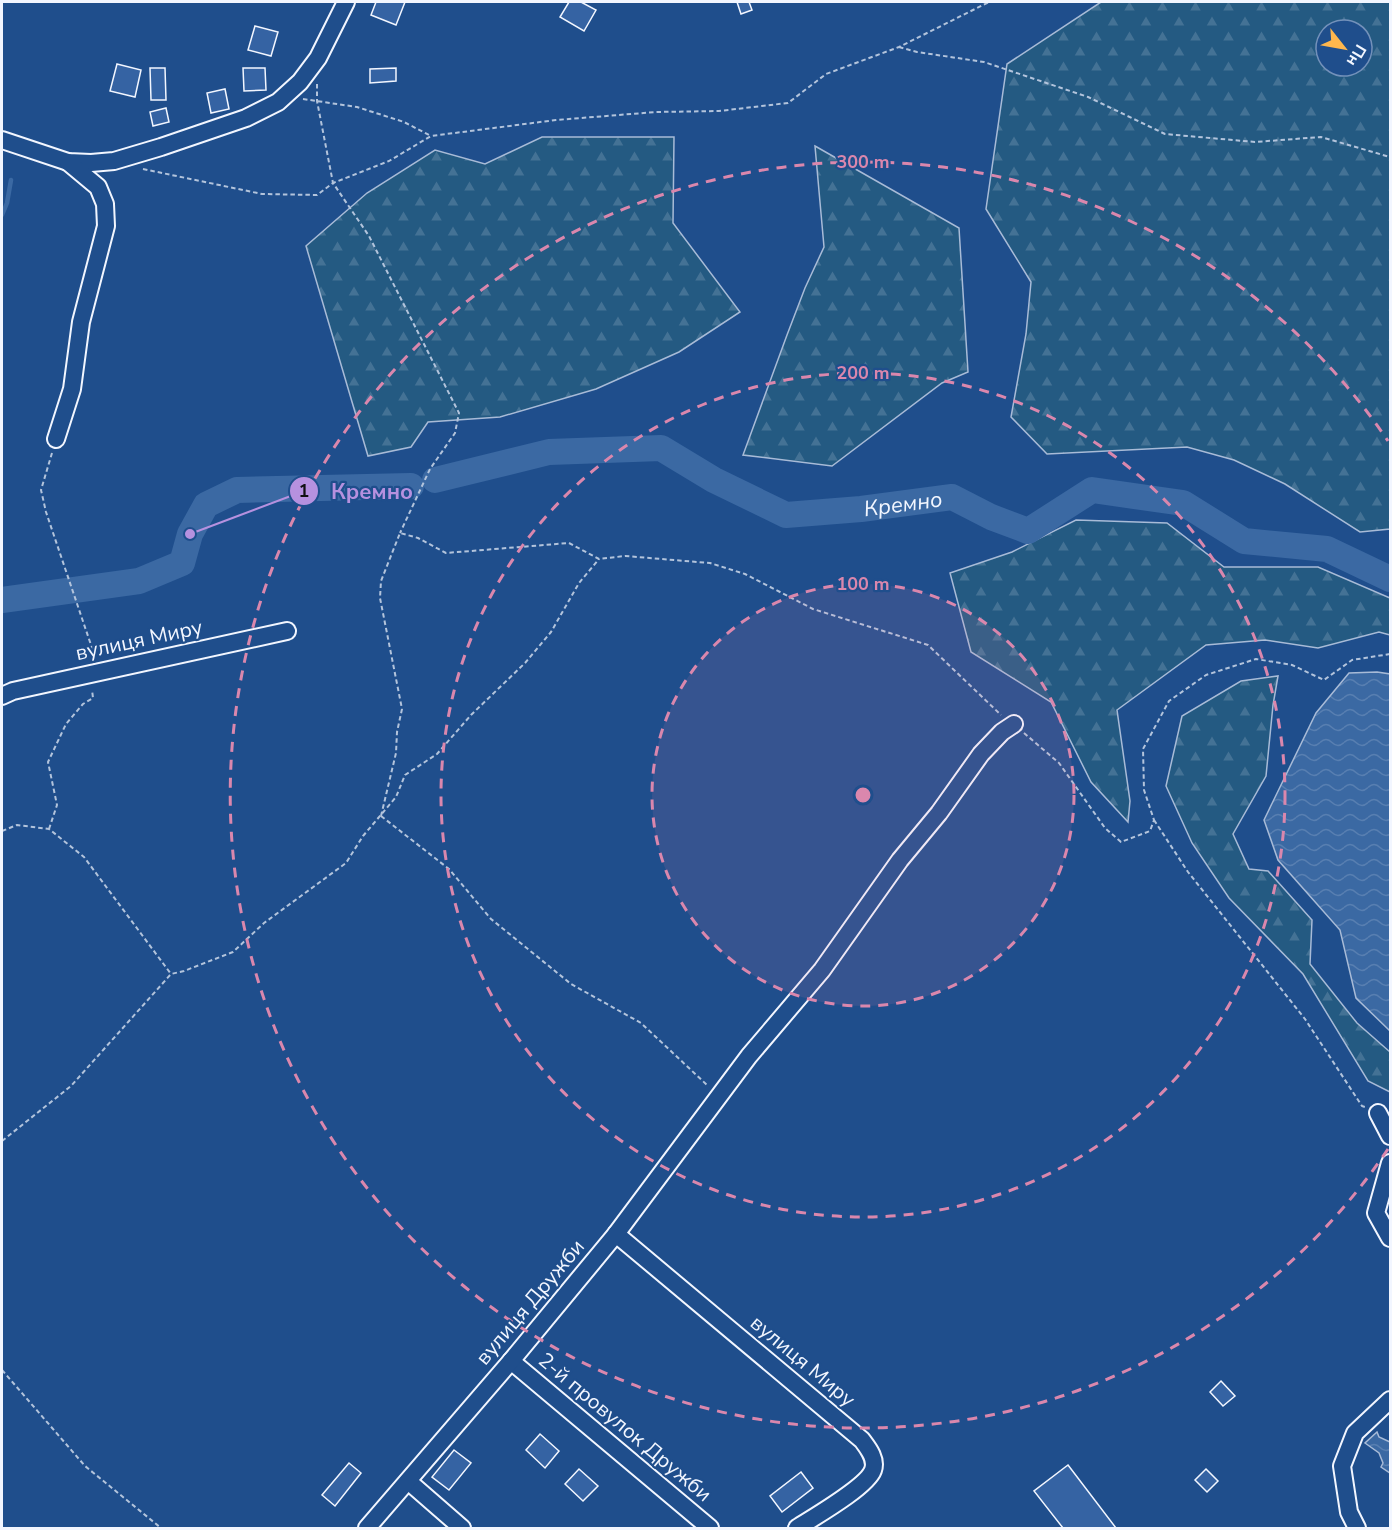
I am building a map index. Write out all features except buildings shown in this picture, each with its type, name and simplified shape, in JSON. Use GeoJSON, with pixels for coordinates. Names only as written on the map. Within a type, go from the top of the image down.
{"type":"FeatureCollection","features":[{"type":"Feature","properties":{"kind":"street"},"geometry":{"type":"LineString","coordinates":[[2,140],[68,162],[114,161],[246,118],[278,102],[300,82],[318,58],[346,2]]}},
{"type":"Feature","properties":{"kind":"street"},"geometry":{"type":"LineString","coordinates":[[56,439],[72,389],[81,322],[106,226],[105,204],[98,187],[68,162]]}},
{"type":"Feature","properties":{"kind":"street","name":"вулиця Миру"},"geometry":{"type":"LineString","coordinates":[[2,696],[13,691],[287,631]]}},
{"type":"Feature","properties":{"kind":"street","name":"вулиця Дружби"},"geometry":{"type":"LineString","coordinates":[[366,1528],[511,1361],[616,1234],[749,1056],[822,970],[900,860],[939,813],[981,754],[1002,732],[1014,724]]}},
{"type":"Feature","properties":{"kind":"street"},"geometry":{"type":"LineString","coordinates":[[1378,1113],[1390,1136]]}},
{"type":"Feature","properties":{"kind":"street"},"geometry":{"type":"LineString","coordinates":[[1390,1163],[1376,1213],[1390,1238]]}},
{"type":"Feature","properties":{"kind":"street","name":"вулиця Миру"},"geometry":{"type":"LineString","coordinates":[[616,1234],[862,1440],[872,1454],[873,1470],[862,1484],[797,1528]]}},
{"type":"Feature","properties":{"kind":"street","name":"2-й провулок Дружби"},"geometry":{"type":"LineString","coordinates":[[511,1361],[710,1528]]}},
{"type":"Feature","properties":{"kind":"street"},"geometry":{"type":"LineString","coordinates":[[1357,1528],[1349,1512],[1342,1466],[1355,1432],[1390,1400]]}},
{"type":"Feature","properties":{"kind":"street"},"geometry":{"type":"LineString","coordinates":[[408,1481],[462,1528]]}},
{"type":"Feature","properties":{"kind":"path"},"geometry":{"type":"LineString","coordinates":[[114,161],[165,175],[262,194],[317,195],[333,183],[389,161],[431,136],[556,120],[656,112],[719,111],[788,103],[826,74],[899,47],[989,2]]}},
{"type":"Feature","properties":{"kind":"path"},"geometry":{"type":"LineString","coordinates":[[899,47],[984,62],[1088,97],[1165,134],[1255,142],[1321,137],[1390,157]]}},
{"type":"Feature","properties":{"kind":"path"},"geometry":{"type":"LineString","coordinates":[[318,58],[317,101],[333,183],[369,236],[459,413],[455,433],[430,469],[399,533],[381,581],[380,598],[402,709],[397,732],[396,753],[381,816]]}},
{"type":"Feature","properties":{"kind":"path"},"geometry":{"type":"LineString","coordinates":[[317,101],[357,106],[404,122],[431,136]]}},
{"type":"Feature","properties":{"kind":"path"},"geometry":{"type":"LineString","coordinates":[[49,829],[57,805],[48,762],[66,724],[83,704],[93,698],[91,645],[46,512],[41,490],[56,439]]}},
{"type":"Feature","properties":{"kind":"path"},"geometry":{"type":"LineString","coordinates":[[399,533],[418,538],[446,553],[569,543],[599,559],[625,556],[711,563],[745,574],[813,609],[928,645],[993,708],[1059,763],[1105,828],[1121,842],[1150,831],[1154,820]]}},
{"type":"Feature","properties":{"kind":"path"},"geometry":{"type":"LineString","coordinates":[[2,1141],[70,1086],[171,974],[232,951],[264,923],[346,863],[363,836],[396,797],[405,776],[436,754],[525,663],[550,632],[579,583],[599,559]]}},
{"type":"Feature","properties":{"kind":"path"},"geometry":{"type":"LineString","coordinates":[[1378,1113],[1362,1106],[1305,1019],[1188,872],[1154,820],[1144,790],[1143,749],[1169,701],[1206,675],[1256,659],[1292,665],[1324,680],[1352,660],[1390,654]]}},
{"type":"Feature","properties":{"kind":"path"},"geometry":{"type":"LineString","coordinates":[[381,816],[449,868],[491,919],[571,984],[641,1023],[720,1097]]}},
{"type":"Feature","properties":{"kind":"path"},"geometry":{"type":"LineString","coordinates":[[2,831],[17,825],[49,829],[84,857],[171,974]]}},
{"type":"Feature","properties":{"kind":"path"},"geometry":{"type":"LineString","coordinates":[[2,1370],[85,1467],[160,1528]]}},
{"type":"Feature","properties":{"kind":"green space"},"geometry":{"type":"Polygon","coordinates":[[[1101,2],[1390,2],[1390,529],[1360,532],[1285,484],[1234,460],[1187,447],[1047,454],[1011,417],[1026,334],[1031,282],[986,209],[1007,64],[1101,2]]]}},
{"type":"Feature","properties":{"kind":"green space"},"geometry":{"type":"Polygon","coordinates":[[[542,137],[674,137],[673,223],[740,312],[679,352],[596,389],[500,417],[428,422],[411,447],[368,456],[306,246],[367,193],[435,150],[485,164],[542,137]]]}},
{"type":"Feature","properties":{"kind":"green space"},"geometry":{"type":"Polygon","coordinates":[[[815,146],[959,228],[968,372],[942,383],[832,466],[743,455],[805,288],[824,247],[815,146]]]}},
{"type":"Feature","properties":{"kind":"green space"},"geometry":{"type":"Polygon","coordinates":[[[1076,520],[1167,523],[1224,567],[1318,567],[1390,598],[1390,635],[1379,632],[1318,648],[1265,640],[1206,645],[1117,710],[1130,801],[1128,822],[1091,782],[1051,702],[971,652],[950,573],[1012,552],[1076,520]]]}},
{"type":"Feature","properties":{"kind":"green space"},"geometry":{"type":"Polygon","coordinates":[[[1278,676],[1266,776],[1233,834],[1249,869],[1268,871],[1312,920],[1310,964],[1357,1023],[1390,1052],[1390,1092],[1368,1081],[1303,974],[1229,898],[1192,843],[1166,786],[1182,716],[1241,681],[1278,676]]]}},
{"type":"Feature","properties":{"kind":"water"},"geometry":{"type":"Polygon","coordinates":[[[1349,673],[1390,674],[1390,1031],[1356,998],[1340,930],[1278,860],[1264,820],[1316,713],[1349,673]]]}},
{"type":"Feature","properties":{"kind":"water"},"geometry":{"type":"Polygon","coordinates":[[[1377,1432],[1379,1437],[1390,1442],[1390,1473],[1381,1467],[1383,1463],[1379,1453],[1365,1443],[1377,1432]]]}},
{"type":"Feature","properties":{"kind":"waterway"},"geometry":{"type":"LineString","coordinates":[[2,215],[7,203],[11,180]]}},
{"type":"Feature","properties":{"kind":"waterway","name":"Кремно"},"geometry":{"type":"LineString","coordinates":[[435,480],[549,452],[661,448],[714,480],[786,515],[861,509],[952,497],[991,517],[1028,531],[1092,490],[1183,503],[1244,541],[1327,549],[1390,579]]}},
{"type":"Feature","properties":{"kind":"waterway","name":"Кремно"},"geometry":{"type":"LineString","coordinates":[[2,600],[139,581],[182,563],[190,534],[206,505],[237,490],[411,486]]}},
{"type":"Feature","properties":{"kind":"place","name":"Кремно"},"geometry":{"type":"Point","coordinates":[190,534]}}]}
